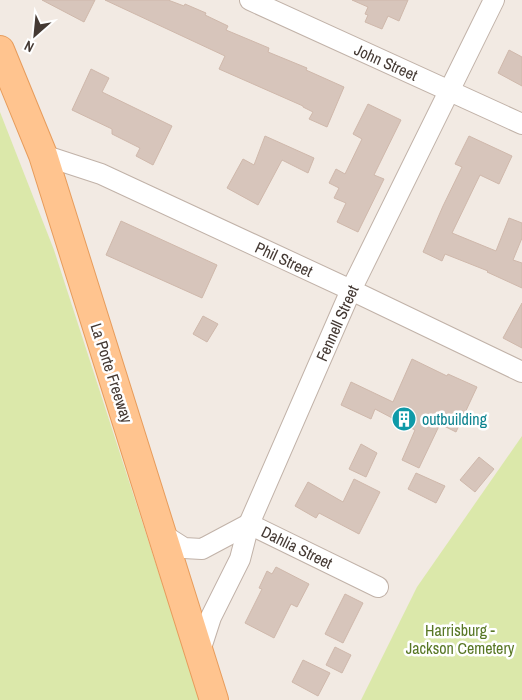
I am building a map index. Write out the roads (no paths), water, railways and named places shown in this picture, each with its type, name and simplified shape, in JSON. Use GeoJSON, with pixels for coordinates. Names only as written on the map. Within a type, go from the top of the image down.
{"type":"FeatureCollection","features":[{"type":"Feature","properties":{"kind":"main road","name":"La Porte Freeway"},"geometry":{"type":"LineString","coordinates":[[0,50],[43,155],[214,700]]}},
{"type":"Feature","properties":{"kind":"street","name":"John Street"},"geometry":{"type":"LineString","coordinates":[[250,0],[522,124]]}},
{"type":"Feature","properties":{"kind":"street","name":"Fennell Street"},"geometry":{"type":"LineString","coordinates":[[199,654],[211,617],[240,559],[249,524],[351,290],[494,0]]}},
{"type":"Feature","properties":{"kind":"street","name":"Phil Street"},"geometry":{"type":"LineString","coordinates":[[43,155],[101,174],[522,372]]}},
{"type":"Feature","properties":{"kind":"street","name":"Dahlia Street"},"geometry":{"type":"LineString","coordinates":[[162,534],[184,548],[202,550],[249,524],[378,587]]}},
{"type":"Feature","properties":{"kind":"place","name":"outbuilding"},"geometry":{"type":"Point","coordinates":[404,419]}},
{"type":"Feature","properties":{"kind":"park label","name":"Harrisburg - Jackson Cemetery"},"geometry":{"type":"Point","coordinates":[460,639]}}]}
